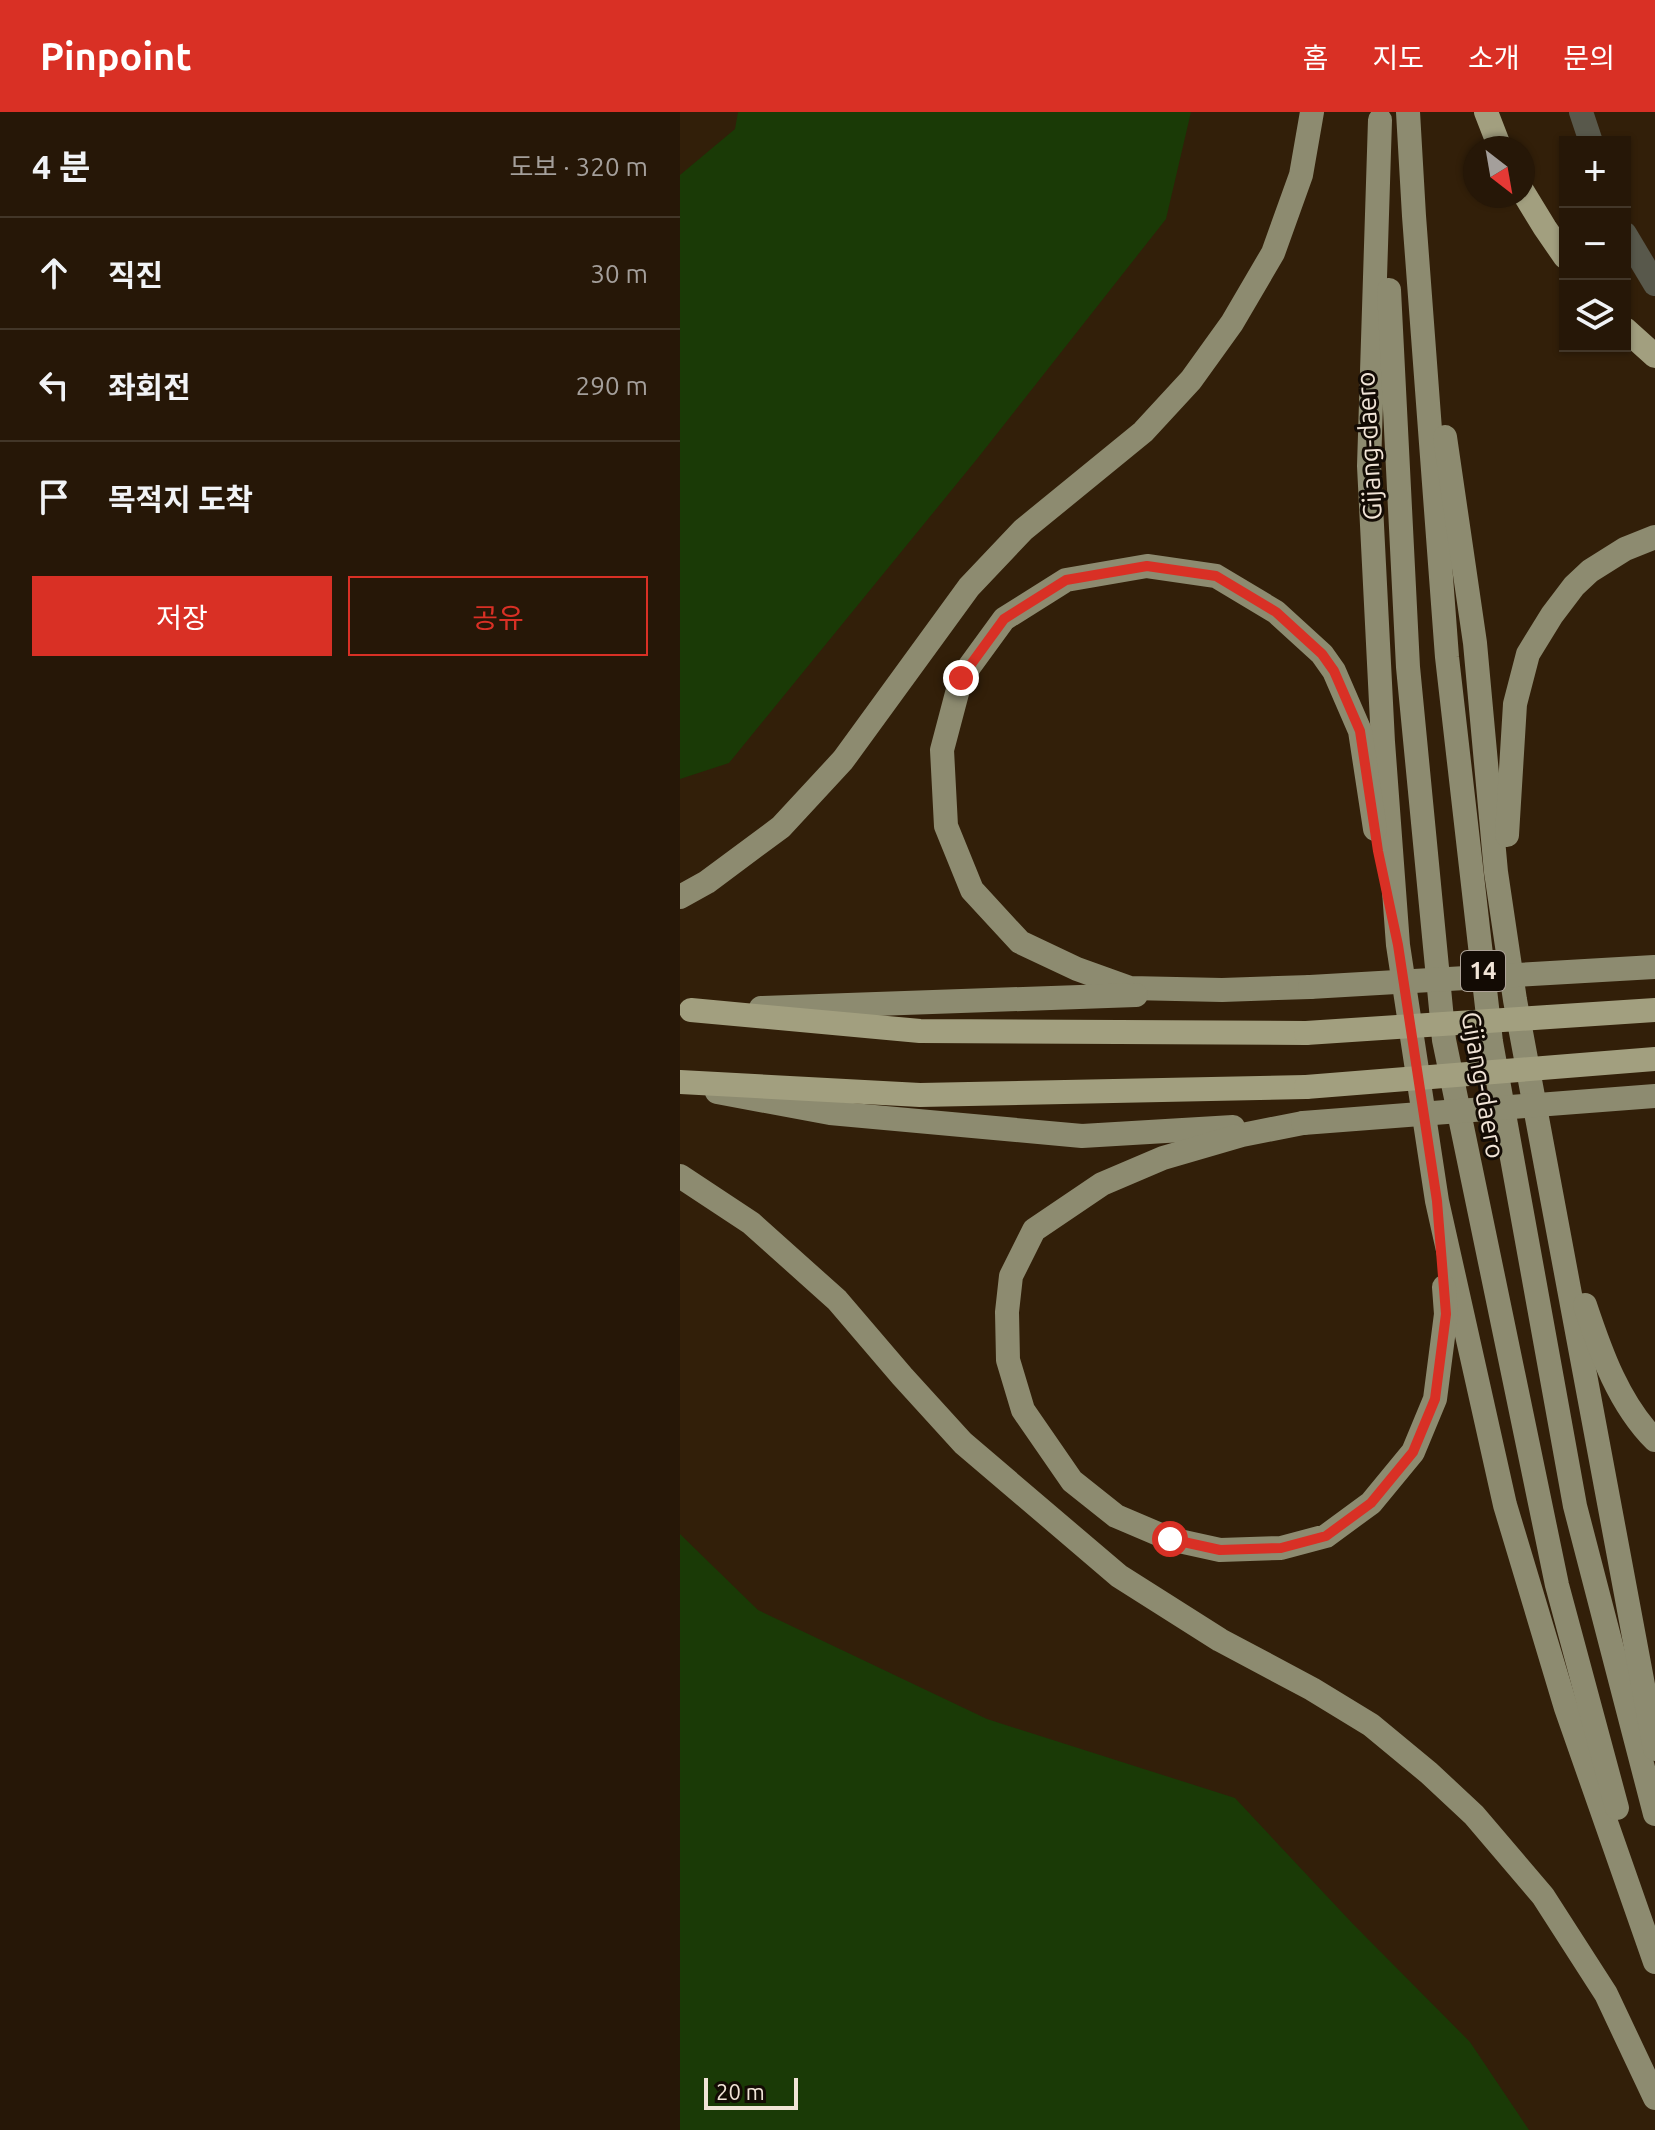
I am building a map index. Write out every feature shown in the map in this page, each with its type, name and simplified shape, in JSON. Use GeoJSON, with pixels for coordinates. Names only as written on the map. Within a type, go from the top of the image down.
{"type":"FeatureCollection","features":[{"type":"Feature","properties":{"kind":"highway"},"geometry":{"type":"LineString","coordinates":[[1486,112],[1495,136]]}},
{"type":"Feature","properties":{"kind":"highway"},"geometry":{"type":"LineString","coordinates":[[1533,208],[1559,248]]}},
{"type":"Feature","properties":{"kind":"highway"},"geometry":{"type":"LineString","coordinates":[[1631,334],[1655,356]]}},
{"type":"Feature","properties":{"kind":"highway"},"geometry":{"type":"LineString","coordinates":[[686,1010],[920,1031],[1306,1033],[1655,1010]]}},
{"type":"Feature","properties":{"kind":"highway"},"geometry":{"type":"LineString","coordinates":[[680,1084],[920,1095],[1306,1087],[1655,1059]]}},
{"type":"Feature","properties":{"kind":"main road"},"geometry":{"type":"LineString","coordinates":[[680,897],[707,882],[781,827],[843,760],[980,576],[1023,530],[1143,432],[1191,380],[1232,323],[1273,253],[1301,175],[1312,112]]}},
{"type":"Feature","properties":{"kind":"main road","name":"Gijang-daero"},"geometry":{"type":"LineString","coordinates":[[1408,112],[1447,657],[1491,1042],[1575,1506],[1655,1814]]}},
{"type":"Feature","properties":{"kind":"main road"},"geometry":{"type":"LineString","coordinates":[[1380,116],[1369,466],[1383,742],[1398,945]]}},
{"type":"Feature","properties":{"kind":"main road","name":"Gijang-daero"},"geometry":{"type":"LineString","coordinates":[[1380,116],[1408,667],[1444,1040],[1557,1585],[1655,1952]]}},
{"type":"Feature","properties":{"kind":"main road"},"geometry":{"type":"LineString","coordinates":[[1414,216],[1475,643],[1496,872],[1515,1000],[1655,1749]]}},
{"type":"Feature","properties":{"kind":"main road"},"geometry":{"type":"LineString","coordinates":[[1506,938],[1507,811],[1515,704],[1528,654],[1552,615],[1590,571],[1625,549],[1655,537]]}},
{"type":"Feature","properties":{"kind":"main road"},"geometry":{"type":"LineString","coordinates":[[1310,987],[1222,990],[1130,988],[1077,969],[1020,942],[972,890],[946,826],[942,750],[961,678],[1004,619],[1066,580],[1147,566],[1216,576],[1276,612],[1322,654],[1334,671],[1360,731],[1378,851],[1398,945],[1437,1201],[1505,1505],[1566,1708],[1655,1962]]}},
{"type":"Feature","properties":{"kind":"main road"},"geometry":{"type":"LineString","coordinates":[[686,1010],[982,1002],[1655,967]]}},
{"type":"Feature","properties":{"kind":"main road"},"geometry":{"type":"LineString","coordinates":[[680,1084],[830,1113],[1082,1136],[1303,1123],[1655,1096]]}},
{"type":"Feature","properties":{"kind":"main road"},"geometry":{"type":"LineString","coordinates":[[1303,1123],[1242,1135],[1176,1154],[1102,1184],[1034,1230],[1011,1276],[1007,1312],[1008,1360],[1023,1410],[1072,1481],[1116,1516],[1170,1539],[1220,1550],[1281,1548],[1326,1536],[1371,1503],[1413,1452],[1435,1399],[1446,1314],[1437,1201]]}},
{"type":"Feature","properties":{"kind":"main road"},"geometry":{"type":"LineString","coordinates":[[680,1176],[751,1223],[837,1300],[963,1443],[1119,1576],[1220,1640],[1312,1689],[1371,1725],[1474,1815],[1543,1896],[1598,1981],[1655,2098]]}},
{"type":"Feature","properties":{"kind":"main road"},"geometry":{"type":"LineString","coordinates":[[1557,1223],[1601,1353],[1625,1401],[1655,1440]]}},
{"type":"Feature","properties":{"kind":"lane"},"geometry":{"type":"LineString","coordinates":[[1581,112],[1589,136]]}},
{"type":"Feature","properties":{"kind":"lane"},"geometry":{"type":"LineString","coordinates":[[1631,244],[1655,284]]}},
{"type":"Feature","properties":{"kind":"green space"},"geometry":{"type":"Polygon","coordinates":[[[738,112],[1191,112],[1166,219],[977,459],[729,763],[680,779],[680,175],[735,129],[738,112]]]}},
{"type":"Feature","properties":{"kind":"green space"},"geometry":{"type":"Polygon","coordinates":[[[680,1534],[758,1610],[987,1719],[1235,1798],[1352,1923],[1470,2042],[1529,2130],[680,2130],[680,1534]]]}},
{"type":"Feature","properties":{"kind":"route"},"geometry":{"type":"LineString","coordinates":[[961,678],[1004,619],[1066,580],[1147,566],[1216,576],[1276,612],[1322,654],[1334,671],[1360,731],[1378,851],[1398,945],[1437,1201],[1446,1314],[1435,1399],[1413,1452],[1371,1503],[1326,1536],[1281,1548],[1220,1550],[1170,1539]]}}]}
